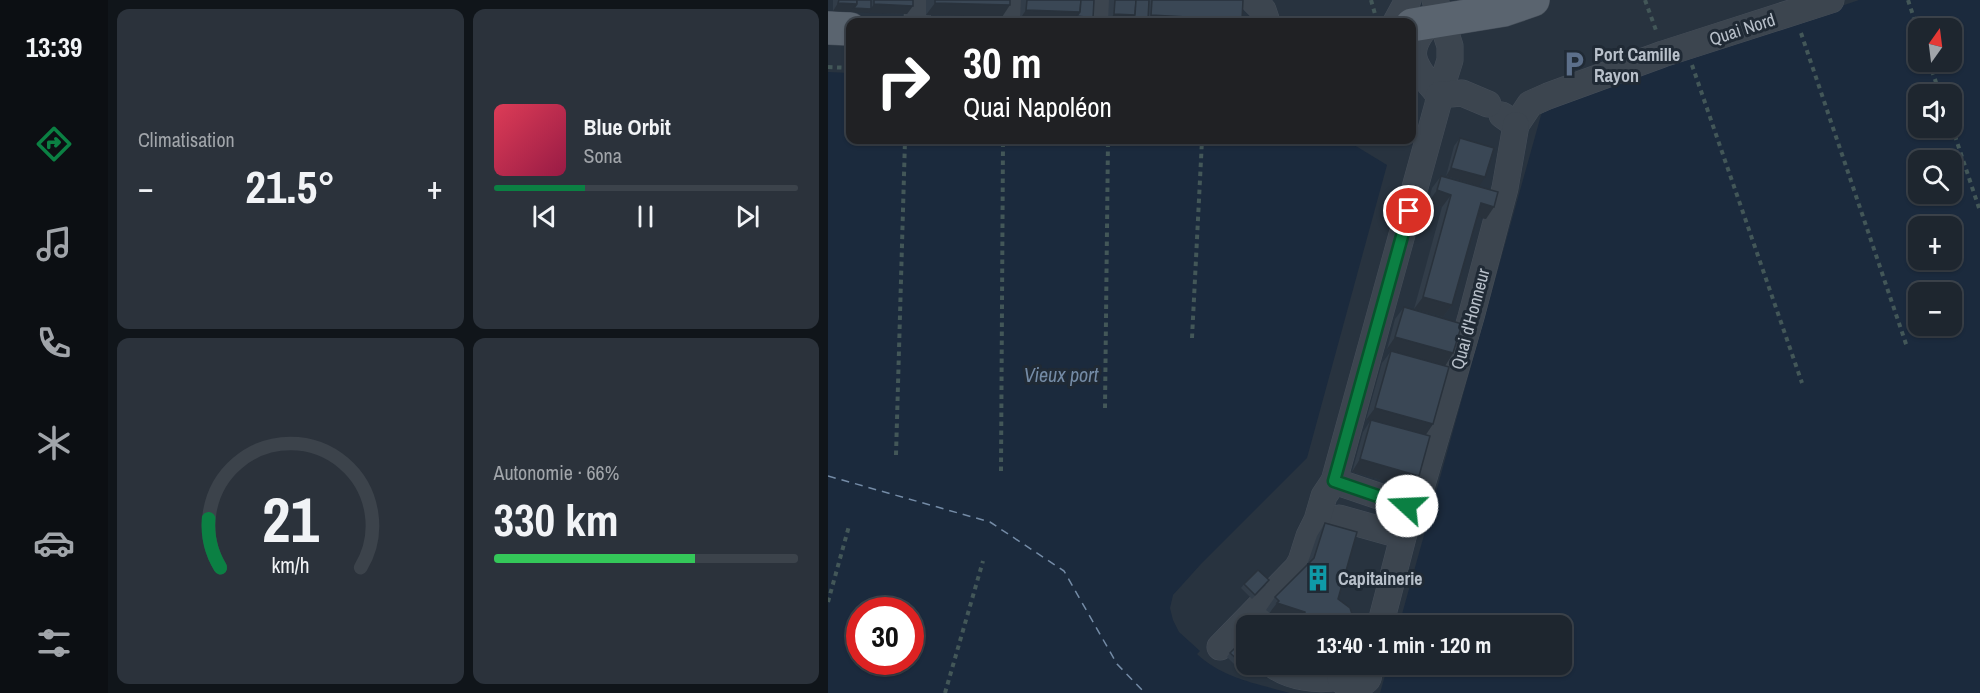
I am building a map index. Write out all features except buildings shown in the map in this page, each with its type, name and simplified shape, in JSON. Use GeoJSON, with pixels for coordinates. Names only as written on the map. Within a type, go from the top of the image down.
{"type":"FeatureCollection","features":[{"type":"Feature","properties":{"kind":"main road"},"geometry":{"type":"LineString","coordinates":[[1423,34],[1480,24],[1518,5]]}},
{"type":"Feature","properties":{"kind":"main road"},"geometry":{"type":"LineString","coordinates":[[828,28],[846,29]]}},
{"type":"Feature","properties":{"kind":"street"},"geometry":{"type":"LineString","coordinates":[[917,18],[918,0]]}},
{"type":"Feature","properties":{"kind":"street"},"geometry":{"type":"LineString","coordinates":[[1010,18],[1012,0]]}},
{"type":"Feature","properties":{"kind":"street"},"geometry":{"type":"LineString","coordinates":[[1100,0],[1100,18]]}},
{"type":"Feature","properties":{"kind":"street"},"geometry":{"type":"LineString","coordinates":[[1253,0],[1263,10],[1266,18]]}},
{"type":"Feature","properties":{"kind":"street","name":"Quai Nord"},"geometry":{"type":"LineString","coordinates":[[1501,113],[1663,54],[1831,0]]}},
{"type":"Feature","properties":{"kind":"street"},"geometry":{"type":"LineString","coordinates":[[1220,647],[1297,568],[1317,520],[1324,496],[1334,481],[1361,425],[1429,179],[1439,95],[1423,34]]}},
{"type":"Feature","properties":{"kind":"street"},"geometry":{"type":"LineString","coordinates":[[1439,95],[1462,93],[1501,113]]}},
{"type":"Feature","properties":{"kind":"street","name":"Quai d'Honneur"},"geometry":{"type":"LineString","coordinates":[[1407,506],[1419,495],[1424,442],[1492,196],[1501,113]]}},
{"type":"Feature","properties":{"kind":"street"},"geometry":{"type":"LineString","coordinates":[[1334,481],[1407,506],[1409,514],[1383,615]]}},
{"type":"Feature","properties":{"kind":"street"},"geometry":{"type":"LineString","coordinates":[[1339,518],[1403,536]]}},
{"type":"Feature","properties":{"kind":"street"},"geometry":{"type":"LineString","coordinates":[[1299,675],[1313,679],[1327,675]]}},
{"type":"Feature","properties":{"kind":"path"},"geometry":{"type":"LineString","coordinates":[[1645,0],[1663,54]]}},
{"type":"Feature","properties":{"kind":"path"},"geometry":{"type":"LineString","coordinates":[[1908,0],[1914,18]]}},
{"type":"Feature","properties":{"kind":"path"},"geometry":{"type":"LineString","coordinates":[[1800,33],[1907,347]]}},
{"type":"Feature","properties":{"kind":"path"},"geometry":{"type":"LineString","coordinates":[[1690,59],[1802,383]]}},
{"type":"Feature","properties":{"kind":"path"},"geometry":{"type":"LineString","coordinates":[[828,67],[846,68]]}},
{"type":"Feature","properties":{"kind":"path"},"geometry":{"type":"LineString","coordinates":[[1955,138],[1980,212]]}},
{"type":"Feature","properties":{"kind":"path"},"geometry":{"type":"LineString","coordinates":[[896,455],[905,144]]}},
{"type":"Feature","properties":{"kind":"path"},"geometry":{"type":"LineString","coordinates":[[1001,471],[1003,144]]}},
{"type":"Feature","properties":{"kind":"path"},"geometry":{"type":"LineString","coordinates":[[1105,408],[1108,144]]}},
{"type":"Feature","properties":{"kind":"path"},"geometry":{"type":"LineString","coordinates":[[1192,338],[1202,144]]}},
{"type":"Feature","properties":{"kind":"path"},"geometry":{"type":"LineString","coordinates":[[828,602],[849,527]]}},
{"type":"Feature","properties":{"kind":"path"},"geometry":{"type":"LineString","coordinates":[[945,693],[983,561]]}},
{"type":"Feature","properties":{"kind":"water","name":"Port Camille Rayon"},"geometry":{"type":"Polygon","coordinates":[[[1859,0],[1980,0],[1980,693],[1380,693],[1385,675],[1572,675],[1572,615],[1402,615],[1543,108],[1859,0]]]}},
{"type":"Feature","properties":{"kind":"water","name":"Vieux port"},"geometry":{"type":"Polygon","coordinates":[[[828,72],[846,73],[846,144],[1353,144],[1387,165],[1307,458],[1173,595],[1170,608],[1179,632],[1200,651],[1197,654],[1207,662],[1241,679],[1290,693],[828,693],[828,72]]]}},
{"type":"Feature","properties":{"kind":"ferry route"},"geometry":{"type":"LineString","coordinates":[[828,476],[990,522],[1064,571],[1117,664],[1145,693]]}},
{"type":"Feature","properties":{"kind":"place","name":"Port Camille Rayon"},"geometry":{"type":"Point","coordinates":[1574,64]}},
{"type":"Feature","properties":{"kind":"place","name":"Capitainerie"},"geometry":{"type":"Point","coordinates":[1318,578]}},
{"type":"Feature","properties":{"kind":"route"},"geometry":{"type":"LineString","coordinates":[[1407,506],[1334,481],[1409,211]]}}]}
